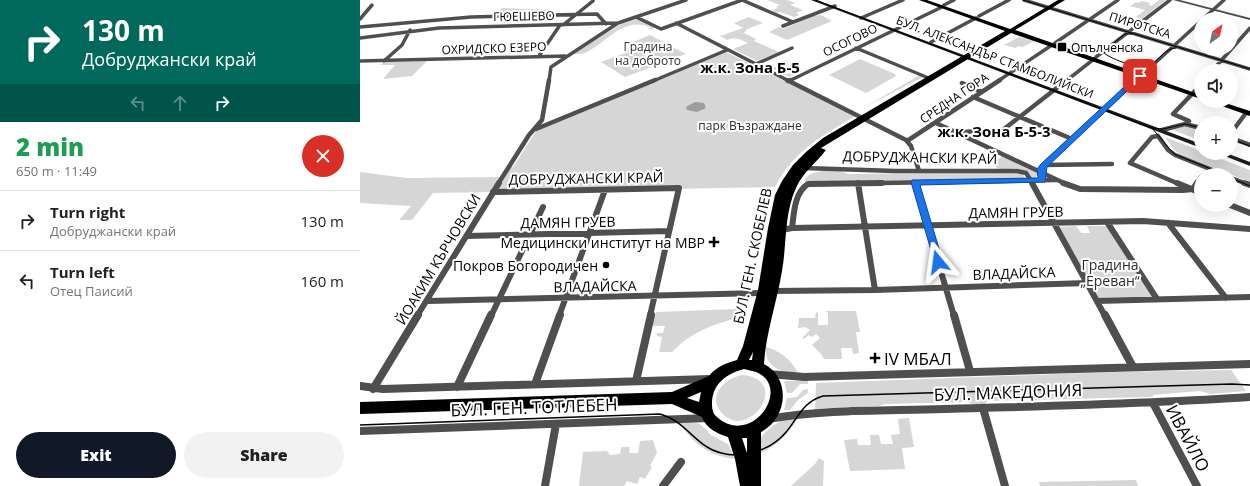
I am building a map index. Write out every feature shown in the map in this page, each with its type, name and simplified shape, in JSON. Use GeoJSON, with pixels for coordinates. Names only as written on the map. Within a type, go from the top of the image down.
{"type":"FeatureCollection","features":[{"type":"Feature","properties":{"kind":"main road","name":"БУЛ. АЛЕКСАНДЪР СТАМБОЛИЙСКИ"},"geometry":{"type":"LineString","coordinates":[[813,0],[931,42],[970,58]]}},
{"type":"Feature","properties":{"kind":"main road","name":"БУЛ. АЛЕКСАНДЪР СТАМБОЛИЙСКИ"},"geometry":{"type":"LineString","coordinates":[[820,0],[834,7]]}},
{"type":"Feature","properties":{"kind":"main road"},"geometry":{"type":"LineString","coordinates":[[922,0],[977,17],[1194,93]]}},
{"type":"Feature","properties":{"kind":"main road"},"geometry":{"type":"LineString","coordinates":[[930,0],[943,6]]}},
{"type":"Feature","properties":{"kind":"main road"},"geometry":{"type":"LineString","coordinates":[[1052,8],[1062,0]]}},
{"type":"Feature","properties":{"kind":"main road"},"geometry":{"type":"LineString","coordinates":[[970,58],[1052,8],[1069,0]]}},
{"type":"Feature","properties":{"kind":"main road","name":"БУЛ. АЛЕКСАНДЪР СТАМБОЛИЙСКИ"},"geometry":{"type":"LineString","coordinates":[[894,29],[1160,132],[1170,134],[1194,143]]}},
{"type":"Feature","properties":{"kind":"main road","name":"БУЛ. ГЕН. СКОБЕЛЕВ"},"geometry":{"type":"LineString","coordinates":[[741,364],[768,292],[787,229],[788,197],[798,176],[822,150],[931,79],[970,58]]}},
{"type":"Feature","properties":{"kind":"main road","name":"БУЛ. ГЕН. СКОБЕЛЕВ"},"geometry":{"type":"LineString","coordinates":[[758,367],[759,350],[768,292],[777,201],[796,165],[815,147],[866,120],[970,58]]}},
{"type":"Feature","properties":{"kind":"main road"},"geometry":{"type":"LineString","coordinates":[[1238,107],[1249,111]]}},
{"type":"Feature","properties":{"kind":"main road"},"geometry":{"type":"LineString","coordinates":[[1238,108],[1249,111]]}},
{"type":"Feature","properties":{"kind":"main road"},"geometry":{"type":"LineString","coordinates":[[1238,160],[1250,164]]}},
{"type":"Feature","properties":{"kind":"main road"},"geometry":{"type":"LineString","coordinates":[[741,364],[758,367],[769,374],[776,385],[778,396],[775,408],[768,419],[754,429],[746,432],[733,432],[721,428],[708,416],[704,397],[712,380],[727,368],[741,364]]}},
{"type":"Feature","properties":{"kind":"main road","name":"БУЛ. ГЕН. ТОТЛЕБЕН"},"geometry":{"type":"LineString","coordinates":[[360,408],[672,398],[712,380]]}},
{"type":"Feature","properties":{"kind":"main road","name":"БУЛ. ГЕН. ТОТЛЕБЕН"},"geometry":{"type":"LineString","coordinates":[[672,398],[708,416]]}},
{"type":"Feature","properties":{"kind":"main road"},"geometry":{"type":"LineString","coordinates":[[754,429],[754,486]]}},
{"type":"Feature","properties":{"kind":"main road"},"geometry":{"type":"LineString","coordinates":[[733,432],[742,459],[747,486]]}},
{"type":"Feature","properties":{"kind":"street","name":"ГЮЕШЕВО"},"geometry":{"type":"LineString","coordinates":[[360,38],[439,28],[618,23],[686,0]]}},
{"type":"Feature","properties":{"kind":"street"},"geometry":{"type":"LineString","coordinates":[[636,16],[661,29],[742,0],[794,22]]}},
{"type":"Feature","properties":{"kind":"street"},"geometry":{"type":"LineString","coordinates":[[863,18],[902,0]]}},
{"type":"Feature","properties":{"kind":"street","name":"ОСОГОВО"},"geometry":{"type":"LineString","coordinates":[[788,81],[954,0]]}},
{"type":"Feature","properties":{"kind":"street"},"geometry":{"type":"LineString","coordinates":[[931,42],[1009,0]]}},
{"type":"Feature","properties":{"kind":"street","name":"ПИРОТСКА"},"geometry":{"type":"LineString","coordinates":[[1024,0],[1250,69]]}},
{"type":"Feature","properties":{"kind":"street","name":"СРЕДНА ГОРА"},"geometry":{"type":"LineString","coordinates":[[907,141],[1118,0]]}},
{"type":"Feature","properties":{"kind":"street"},"geometry":{"type":"LineString","coordinates":[[960,132],[984,131],[996,134],[1170,0]]}},
{"type":"Feature","properties":{"kind":"street"},"geometry":{"type":"LineString","coordinates":[[1175,0],[1250,19]]}},
{"type":"Feature","properties":{"kind":"street"},"geometry":{"type":"LineString","coordinates":[[1213,10],[1224,0]]}},
{"type":"Feature","properties":{"kind":"street"},"geometry":{"type":"LineString","coordinates":[[560,25],[593,1]]}},
{"type":"Feature","properties":{"kind":"street"},"geometry":{"type":"LineString","coordinates":[[360,19],[372,5]]}},
{"type":"Feature","properties":{"kind":"street"},"geometry":{"type":"LineString","coordinates":[[783,26],[834,7]]}},
{"type":"Feature","properties":{"kind":"street"},"geometry":{"type":"LineString","coordinates":[[539,56],[560,25],[564,14]]}},
{"type":"Feature","properties":{"kind":"street"},"geometry":{"type":"LineString","coordinates":[[360,27],[416,23],[476,16],[564,14],[597,14],[606,24]]}},
{"type":"Feature","properties":{"kind":"street"},"geometry":{"type":"LineString","coordinates":[[384,61],[402,45],[409,31],[416,23]]}},
{"type":"Feature","properties":{"kind":"street","name":"ОХРИДСКО ЕЗЕРО"},"geometry":{"type":"LineString","coordinates":[[360,61],[567,56],[618,23]]}},
{"type":"Feature","properties":{"kind":"street"},"geometry":{"type":"LineString","coordinates":[[676,23],[907,141],[911,146],[919,171]]}},
{"type":"Feature","properties":{"kind":"street"},"geometry":{"type":"LineString","coordinates":[[1042,180],[1041,169],[1044,165],[1103,109],[1194,27]]}},
{"type":"Feature","properties":{"kind":"street"},"geometry":{"type":"LineString","coordinates":[[1218,64],[1250,28]]}},
{"type":"Feature","properties":{"kind":"street"},"geometry":{"type":"LineString","coordinates":[[756,64],[792,48]]}},
{"type":"Feature","properties":{"kind":"street"},"geometry":{"type":"LineString","coordinates":[[856,48],[931,79]]}},
{"type":"Feature","properties":{"kind":"street"},"geometry":{"type":"LineString","coordinates":[[533,130],[727,50]]}},
{"type":"Feature","properties":{"kind":"street","name":"ЙОАКИМ КЪРЧОВСКИ"},"geometry":{"type":"LineString","coordinates":[[373,389],[493,192],[533,130],[540,123],[544,115],[551,67],[567,56]]}},
{"type":"Feature","properties":{"kind":"street"},"geometry":{"type":"LineString","coordinates":[[962,83],[982,92]]}},
{"type":"Feature","properties":{"kind":"street"},"geometry":{"type":"LineString","coordinates":[[1186,124],[1189,121],[1173,114],[1194,96]]}},
{"type":"Feature","properties":{"kind":"street"},"geometry":{"type":"LineString","coordinates":[[973,97],[1072,139]]}},
{"type":"Feature","properties":{"kind":"street"},"geometry":{"type":"LineString","coordinates":[[1238,124],[1249,111]]}},
{"type":"Feature","properties":{"kind":"street"},"geometry":{"type":"LineString","coordinates":[[936,123],[1042,174],[1082,190],[1193,189]]}},
{"type":"Feature","properties":{"kind":"street"},"geometry":{"type":"LineString","coordinates":[[1193,189],[1130,163],[1152,137],[1160,132],[1186,124],[1194,126]]}},
{"type":"Feature","properties":{"kind":"street"},"geometry":{"type":"LineString","coordinates":[[1160,132],[1173,154],[1208,168]]}},
{"type":"Feature","properties":{"kind":"street"},"geometry":{"type":"LineString","coordinates":[[1238,141],[1250,145]]}},
{"type":"Feature","properties":{"kind":"street"},"geometry":{"type":"LineString","coordinates":[[1044,165],[1112,164]]}},
{"type":"Feature","properties":{"kind":"street","name":"ДОБРУДЖАНСКИ КРАЙ"},"geometry":{"type":"LineString","coordinates":[[804,168],[919,171],[1021,171],[1026,173],[1032,180]]}},
{"type":"Feature","properties":{"kind":"street"},"geometry":{"type":"LineString","coordinates":[[1032,180],[1133,367]]}},
{"type":"Feature","properties":{"kind":"street","name":"ДОБРУДЖАНСКИ КРАЙ"},"geometry":{"type":"LineString","coordinates":[[805,185],[1056,180]]}},
{"type":"Feature","properties":{"kind":"street"},"geometry":{"type":"LineString","coordinates":[[1238,181],[1250,185]]}},
{"type":"Feature","properties":{"kind":"street"},"geometry":{"type":"LineString","coordinates":[[915,182],[970,371]]}},
{"type":"Feature","properties":{"kind":"street"},"geometry":{"type":"LineString","coordinates":[[858,183],[875,290]]}},
{"type":"Feature","properties":{"kind":"street","name":"БУЛ. ГЕН. СКОБЕЛЕВ"},"geometry":{"type":"LineString","coordinates":[[787,229],[802,188],[805,185]]}},
{"type":"Feature","properties":{"kind":"street","name":"ДОБРУДЖАНСКИ КРАЙ"},"geometry":{"type":"LineString","coordinates":[[493,192],[679,188],[669,231]]}},
{"type":"Feature","properties":{"kind":"street"},"geometry":{"type":"LineString","coordinates":[[535,384],[605,190]]}},
{"type":"Feature","properties":{"kind":"street"},"geometry":{"type":"LineString","coordinates":[[457,387],[543,207]]}},
{"type":"Feature","properties":{"kind":"street"},"geometry":{"type":"LineString","coordinates":[[1238,208],[1250,213]]}},
{"type":"Feature","properties":{"kind":"street"},"geometry":{"type":"LineString","coordinates":[[1107,222],[1157,299]]}},
{"type":"Feature","properties":{"kind":"street","name":"ДАМЯН ГРУЕВ"},"geometry":{"type":"LineString","coordinates":[[787,229],[865,226],[1107,222],[1168,223],[1250,229]]}},
{"type":"Feature","properties":{"kind":"street"},"geometry":{"type":"LineString","coordinates":[[1168,223],[1226,298]]}},
{"type":"Feature","properties":{"kind":"street"},"geometry":{"type":"LineString","coordinates":[[636,381],[669,231]]}},
{"type":"Feature","properties":{"kind":"street","name":"ДАМЯН ГРУЕВ"},"geometry":{"type":"LineString","coordinates":[[467,236],[669,231]]}},
{"type":"Feature","properties":{"kind":"street","name":"ВЛАДАЙСКА"},"geometry":{"type":"LineString","coordinates":[[428,301],[875,290],[1087,283]]}},
{"type":"Feature","properties":{"kind":"street"},"geometry":{"type":"LineString","coordinates":[[1097,301],[1250,297]]}},
{"type":"Feature","properties":{"kind":"street","name":"БУЛ. МАКЕДОНИЯ"},"geometry":{"type":"LineString","coordinates":[[769,374],[804,377],[1250,364]]}},
{"type":"Feature","properties":{"kind":"street","name":"БУЛ. ГЕН. ТОТЛЕБЕН"},"geometry":{"type":"LineString","coordinates":[[373,389],[712,380]]}},
{"type":"Feature","properties":{"kind":"street"},"geometry":{"type":"LineString","coordinates":[[360,386],[373,389]]}},
{"type":"Feature","properties":{"kind":"street","name":"БУЛ. МАКЕДОНИЯ"},"geometry":{"type":"LineString","coordinates":[[768,419],[790,415],[816,413],[1153,403],[1250,397]]}},
{"type":"Feature","properties":{"kind":"street","name":"ИВАЙЛО"},"geometry":{"type":"LineString","coordinates":[[1153,403],[1198,486]]}},
{"type":"Feature","properties":{"kind":"street"},"geometry":{"type":"LineString","coordinates":[[983,408],[1005,486]]}},
{"type":"Feature","properties":{"kind":"street","name":"БУЛ. ГЕН. ТОТЛЕБЕН"},"geometry":{"type":"LineString","coordinates":[[360,431],[556,424],[708,416]]}},
{"type":"Feature","properties":{"kind":"street"},"geometry":{"type":"LineString","coordinates":[[545,486],[556,424]]}},
{"type":"Feature","properties":{"kind":"street"},"geometry":{"type":"LineString","coordinates":[[664,486],[682,462]]}},
{"type":"Feature","properties":{"kind":"green space"},"geometry":{"type":"Polygon","coordinates":[[[767,0],[787,0],[795,3],[790,5],[803,10],[796,13],[799,15],[795,17],[779,12],[777,13],[772,10],[778,8],[776,7],[780,5],[767,0]]]}},
{"type":"Feature","properties":{"kind":"green space"},"geometry":{"type":"Polygon","coordinates":[[[1159,0],[1166,0],[1142,19],[1136,17],[1145,10],[1130,6],[1141,1],[1150,3],[1149,5],[1151,6],[1159,0]]]}},
{"type":"Feature","properties":{"kind":"green space"},"geometry":{"type":"Polygon","coordinates":[[[502,8],[553,10],[549,13],[496,13],[502,8]]]}},
{"type":"Feature","properties":{"kind":"green space"},"geometry":{"type":"Polygon","coordinates":[[[821,15],[832,21],[787,40],[769,32],[779,27],[783,29],[813,16],[821,15]]]}},
{"type":"Feature","properties":{"kind":"green space"},"geometry":{"type":"Polygon","coordinates":[[[749,17],[763,23],[747,29],[744,33],[756,39],[754,41],[779,52],[757,61],[733,49],[748,43],[738,39],[727,40],[720,36],[743,28],[734,23],[749,17]]]}},
{"type":"Feature","properties":{"kind":"green space"},"geometry":{"type":"Polygon","coordinates":[[[637,19],[654,27],[653,29],[647,29],[651,28],[641,25],[632,25],[616,32],[585,53],[573,54],[621,24],[637,19]]]}},
{"type":"Feature","properties":{"kind":"green space","name":"Градина на доброто"},"geometry":{"type":"Polygon","coordinates":[[[650,35],[686,54],[625,77],[601,62],[628,52],[624,50],[635,46],[631,43],[650,35]]]}},
{"type":"Feature","properties":{"kind":"green space"},"geometry":{"type":"Polygon","coordinates":[[[1019,37],[1034,41],[1023,47],[1019,46],[1015,48],[1004,45],[1019,37]]]}},
{"type":"Feature","properties":{"kind":"green space","name":"парк Възраждане"},"geometry":{"type":"Polygon","coordinates":[[[726,52],[855,116],[809,146],[791,163],[775,187],[433,193],[412,220],[399,220],[411,206],[360,203],[360,172],[407,178],[503,177],[509,167],[513,167],[536,131],[726,52]]]}},
{"type":"Feature","properties":{"kind":"green space"},"geometry":{"type":"Polygon","coordinates":[[[860,59],[895,74],[896,76],[866,93],[829,75],[860,59]]]}},
{"type":"Feature","properties":{"kind":"green space"},"geometry":{"type":"Polygon","coordinates":[[[427,61],[412,76],[383,79],[395,65],[380,65],[384,62],[427,61]]]}},
{"type":"Feature","properties":{"kind":"green space"},"geometry":{"type":"Polygon","coordinates":[[[783,65],[789,68],[783,72],[787,74],[795,68],[802,71],[789,77],[771,68],[775,67],[779,69],[783,65]]]}},
{"type":"Feature","properties":{"kind":"green space"},"geometry":{"type":"Polygon","coordinates":[[[918,76],[923,77],[865,107],[918,76]]]}},
{"type":"Feature","properties":{"kind":"green space"},"geometry":{"type":"Polygon","coordinates":[[[1185,126],[1194,128],[1194,138],[1173,130],[1185,126]]]}},
{"type":"Feature","properties":{"kind":"green space"},"geometry":{"type":"Polygon","coordinates":[[[1165,137],[1194,148],[1194,160],[1179,154],[1174,150],[1165,137]]]}},
{"type":"Feature","properties":{"kind":"green space"},"geometry":{"type":"Polygon","coordinates":[[[1003,155],[1039,173],[1035,178],[1031,178],[1023,170],[1016,168],[997,168],[994,163],[1003,155]]]}},
{"type":"Feature","properties":{"kind":"green space"},"geometry":{"type":"Polygon","coordinates":[[[1194,160],[1224,160],[1250,170],[1250,182],[1238,177],[1238,168],[1214,168],[1194,160]]]}},
{"type":"Feature","properties":{"kind":"green space"},"geometry":{"type":"Polygon","coordinates":[[[837,170],[848,174],[1022,172],[1025,179],[809,183],[804,181],[806,177],[814,173],[837,170]]]}},
{"type":"Feature","properties":{"kind":"green space","name":"Градина „Ереван“"},"geometry":{"type":"Polygon","coordinates":[[[1076,226],[1081,233],[1090,233],[1087,226],[1109,226],[1157,299],[1097,301],[1057,227],[1076,226]]]}},
{"type":"Feature","properties":{"kind":"green space"},"geometry":{"type":"Polygon","coordinates":[[[737,309],[734,319],[700,331],[685,340],[672,352],[659,352],[662,337],[657,336],[657,333],[663,333],[665,326],[652,326],[656,312],[737,309]]]}},
{"type":"Feature","properties":{"kind":"green space"},"geometry":{"type":"Polygon","coordinates":[[[825,311],[856,311],[860,332],[856,332],[859,353],[853,354],[852,348],[841,348],[842,359],[824,359],[812,345],[820,338],[816,334],[812,337],[809,335],[804,339],[802,338],[810,330],[805,327],[798,328],[799,318],[815,318],[816,312],[818,313],[818,325],[828,325],[828,313],[825,311]]]}},
{"type":"Feature","properties":{"kind":"green space"},"geometry":{"type":"Polygon","coordinates":[[[766,347],[781,353],[792,364],[798,373],[786,372],[775,368],[768,360],[766,347]]]}},
{"type":"Feature","properties":{"kind":"green space"},"geometry":{"type":"Polygon","coordinates":[[[1231,370],[1246,391],[1211,394],[1199,391],[1153,395],[1153,397],[987,401],[985,404],[975,405],[967,402],[885,404],[879,406],[815,409],[816,383],[1115,372],[1231,370]]]}},
{"type":"Feature","properties":{"kind":"green space"},"geometry":{"type":"Polygon","coordinates":[[[743,375],[757,379],[764,387],[765,397],[753,416],[742,420],[731,420],[721,412],[717,406],[717,393],[720,388],[730,379],[743,375]]]}},
{"type":"Feature","properties":{"kind":"green space"},"geometry":{"type":"Polygon","coordinates":[[[784,381],[808,381],[808,384],[800,384],[792,393],[787,393],[784,381]]]}},
{"type":"Feature","properties":{"kind":"green space"},"geometry":{"type":"Polygon","coordinates":[[[808,389],[808,393],[798,400],[790,410],[784,410],[787,398],[797,397],[803,390],[808,389]]]}},
{"type":"Feature","properties":{"kind":"green space"},"geometry":{"type":"Polygon","coordinates":[[[909,418],[914,447],[902,448],[905,469],[850,471],[844,440],[857,439],[858,445],[871,445],[870,435],[879,435],[881,444],[893,444],[891,435],[900,434],[898,419],[909,418]]]}},
{"type":"Feature","properties":{"kind":"green space"},"geometry":{"type":"Polygon","coordinates":[[[786,419],[797,419],[781,440],[758,454],[759,441],[761,437],[771,427],[786,419]]]}},
{"type":"Feature","properties":{"kind":"green space"},"geometry":{"type":"Polygon","coordinates":[[[680,423],[697,423],[701,425],[711,435],[728,444],[735,459],[717,455],[703,448],[690,437],[680,423]]]}},
{"type":"Feature","properties":{"kind":"green space"},"geometry":{"type":"Polygon","coordinates":[[[653,440],[657,453],[650,466],[652,467],[645,479],[640,477],[637,484],[627,481],[624,486],[579,486],[583,452],[607,451],[610,455],[620,454],[621,447],[630,447],[629,453],[638,453],[640,441],[653,440]]]}},
{"type":"Feature","properties":{"kind":"green space"},"geometry":{"type":"Polygon","coordinates":[[[819,458],[824,461],[823,486],[791,486],[815,464],[819,458]]]}},
{"type":"Feature","properties":{"kind":"green space"},"geometry":{"type":"Polygon","coordinates":[[[1136,480],[1138,486],[1040,486],[1039,482],[1136,480]]]}},
{"type":"Feature","properties":{"kind":"shaded area"},"geometry":{"type":"Polygon","coordinates":[[[695,102],[704,103],[706,108],[697,112],[687,110],[686,107],[695,102]]]}},
{"type":"Feature","properties":{"kind":"tram line"},"geometry":{"type":"LineString","coordinates":[[815,0],[1152,128]]}},
{"type":"Feature","properties":{"kind":"tram line"},"geometry":{"type":"LineString","coordinates":[[1023,0],[1250,69]]}},
{"type":"Feature","properties":{"kind":"tram line"},"geometry":{"type":"LineString","coordinates":[[1132,34],[1125,34],[1105,50],[1104,53],[1127,64],[1146,66],[1154,63],[1168,50],[1176,48]]}},
{"type":"Feature","properties":{"kind":"tram line"},"geometry":{"type":"LineString","coordinates":[[1152,128],[1163,129],[1185,124],[1194,126]]}},
{"type":"Feature","properties":{"kind":"tram line"},"geometry":{"type":"LineString","coordinates":[[1152,128],[1174,154],[1209,168]]}},
{"type":"Feature","properties":{"kind":"tram line"},"geometry":{"type":"LineString","coordinates":[[1238,142],[1250,146]]}},
{"type":"Feature","properties":{"kind":"tram line"},"geometry":{"type":"LineString","coordinates":[[1238,181],[1250,186]]}},
{"type":"Feature","properties":{"kind":"tram line"},"geometry":{"type":"LineString","coordinates":[[360,425],[660,414],[677,422],[712,450],[730,455],[739,455],[748,454],[766,448],[774,443],[781,438],[806,406],[823,396],[1232,384],[1250,385]]}},
{"type":"Feature","properties":{"kind":"place","name":"Опълченска"},"geometry":{"type":"Point","coordinates":[1062,47]}},
{"type":"Feature","properties":{"kind":"place","name":"Медицински институт на МВР"},"geometry":{"type":"Point","coordinates":[714,242]}},
{"type":"Feature","properties":{"kind":"place","name":"Покров Богородичен"},"geometry":{"type":"Point","coordinates":[606,265]}},
{"type":"Feature","properties":{"kind":"place","name":"IV МБАЛ"},"geometry":{"type":"Point","coordinates":[875,358]}},
{"type":"Feature","properties":{"kind":"district","name":"ж.к. Зона Б-5"},"geometry":{"type":"Point","coordinates":[750,67]}},
{"type":"Feature","properties":{"kind":"district","name":"ж.к. Зона Б-5-3"},"geometry":{"type":"Point","coordinates":[994,131]}},
{"type":"Feature","properties":{"kind":"route"},"geometry":{"type":"LineString","coordinates":[[938,262],[915,182],[1042,180],[1041,169],[1044,165],[1140,76]]}}]}
